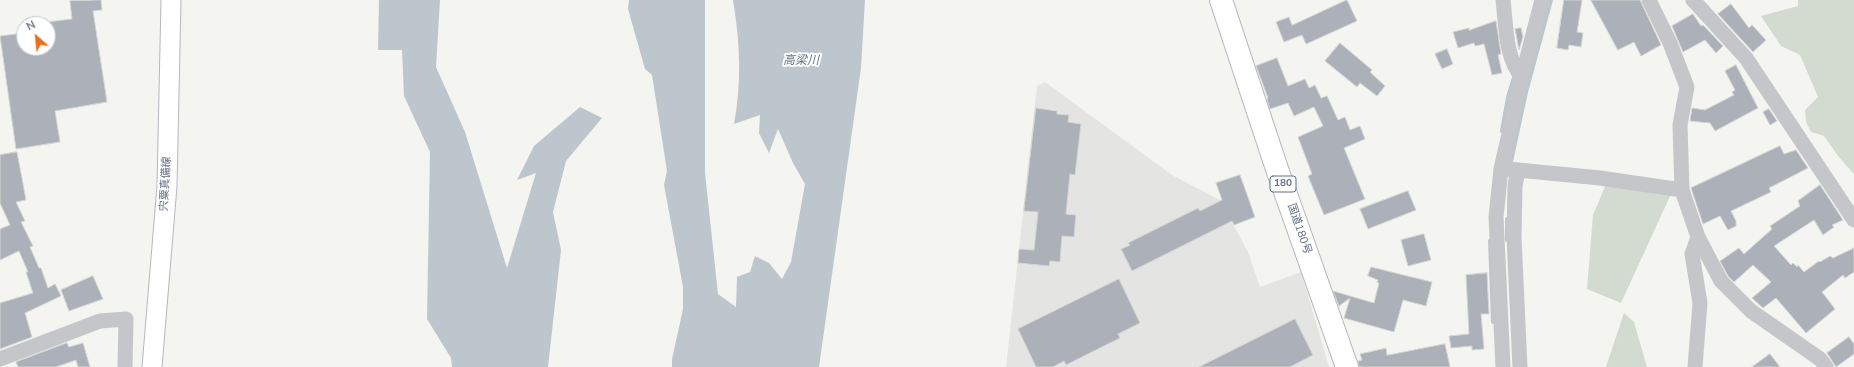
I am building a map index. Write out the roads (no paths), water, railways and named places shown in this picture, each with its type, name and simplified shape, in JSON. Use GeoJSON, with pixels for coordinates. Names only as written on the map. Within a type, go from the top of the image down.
{"type":"FeatureCollection","features":[{"type":"Feature","properties":{"kind":"highway","name":"国道180号"},"geometry":{"type":"LineString","coordinates":[[1221,0],[1279,173],[1347,367]]}},
{"type":"Feature","properties":{"kind":"main road","name":"宍粟真備線"},"geometry":{"type":"LineString","coordinates":[[152,367],[167,186],[172,0]]}},
{"type":"Feature","properties":{"kind":"street"},"geometry":{"type":"LineString","coordinates":[[1503,0],[1509,45],[1519,73]]}},
{"type":"Feature","properties":{"kind":"street"},"geometry":{"type":"LineString","coordinates":[[1503,367],[1496,217],[1510,169],[1519,73],[1542,0]]}},
{"type":"Feature","properties":{"kind":"street"},"geometry":{"type":"LineString","coordinates":[[1649,0],[1673,50],[1687,87],[1680,125],[1682,190],[1698,237],[1721,281],[1751,311],[1820,359],[1826,367]]}},
{"type":"Feature","properties":{"kind":"street"},"geometry":{"type":"LineString","coordinates":[[1693,0],[1746,58],[1854,220]]}},
{"type":"Feature","properties":{"kind":"street"},"geometry":{"type":"LineString","coordinates":[[1510,169],[1600,178],[1682,190]]}},
{"type":"Feature","properties":{"kind":"street"},"geometry":{"type":"LineString","coordinates":[[1510,169],[1515,186],[1514,237],[1520,367]]}},
{"type":"Feature","properties":{"kind":"street"},"geometry":{"type":"LineString","coordinates":[[1695,367],[1700,303],[1692,254],[1698,237]]}},
{"type":"Feature","properties":{"kind":"street"},"geometry":{"type":"LineString","coordinates":[[0,358],[100,321],[126,319],[125,367]]}},
{"type":"Feature","properties":{"kind":"water"},"geometry":{"type":"Polygon","coordinates":[[[379,0],[440,0],[436,67],[465,132],[507,268],[536,173],[517,180],[534,146],[580,107],[602,118],[566,161],[553,212],[561,250],[548,367],[452,367],[451,358],[427,319],[430,152],[404,96],[402,50],[378,50],[379,0]]]}},
{"type":"Feature","properties":{"kind":"water","name":"高梁川"},"geometry":{"type":"Polygon","coordinates":[[[629,0],[705,0],[705,173],[718,294],[736,307],[737,277],[750,272],[755,256],[769,263],[782,279],[791,262],[805,184],[793,163],[778,129],[769,153],[759,133],[760,115],[734,124],[738,93],[739,47],[733,0],[865,0],[861,68],[819,367],[672,367],[672,359],[683,309],[683,287],[664,185],[667,171],[652,75],[645,69],[628,9],[629,0]]]}},
{"type":"Feature","properties":{"kind":"waterway"},"geometry":{"type":"LineString","coordinates":[[1510,166],[1526,92],[1551,0]]}},
{"type":"Feature","properties":{"kind":"waterway"},"geometry":{"type":"LineString","coordinates":[[1502,131],[1508,97],[1515,74]]}},
{"type":"Feature","properties":{"kind":"waterway"},"geometry":{"type":"LineString","coordinates":[[1507,219],[1507,240]]}},
{"type":"Feature","properties":{"kind":"waterway"},"geometry":{"type":"LineString","coordinates":[[1490,241],[1493,322]]}}]}
